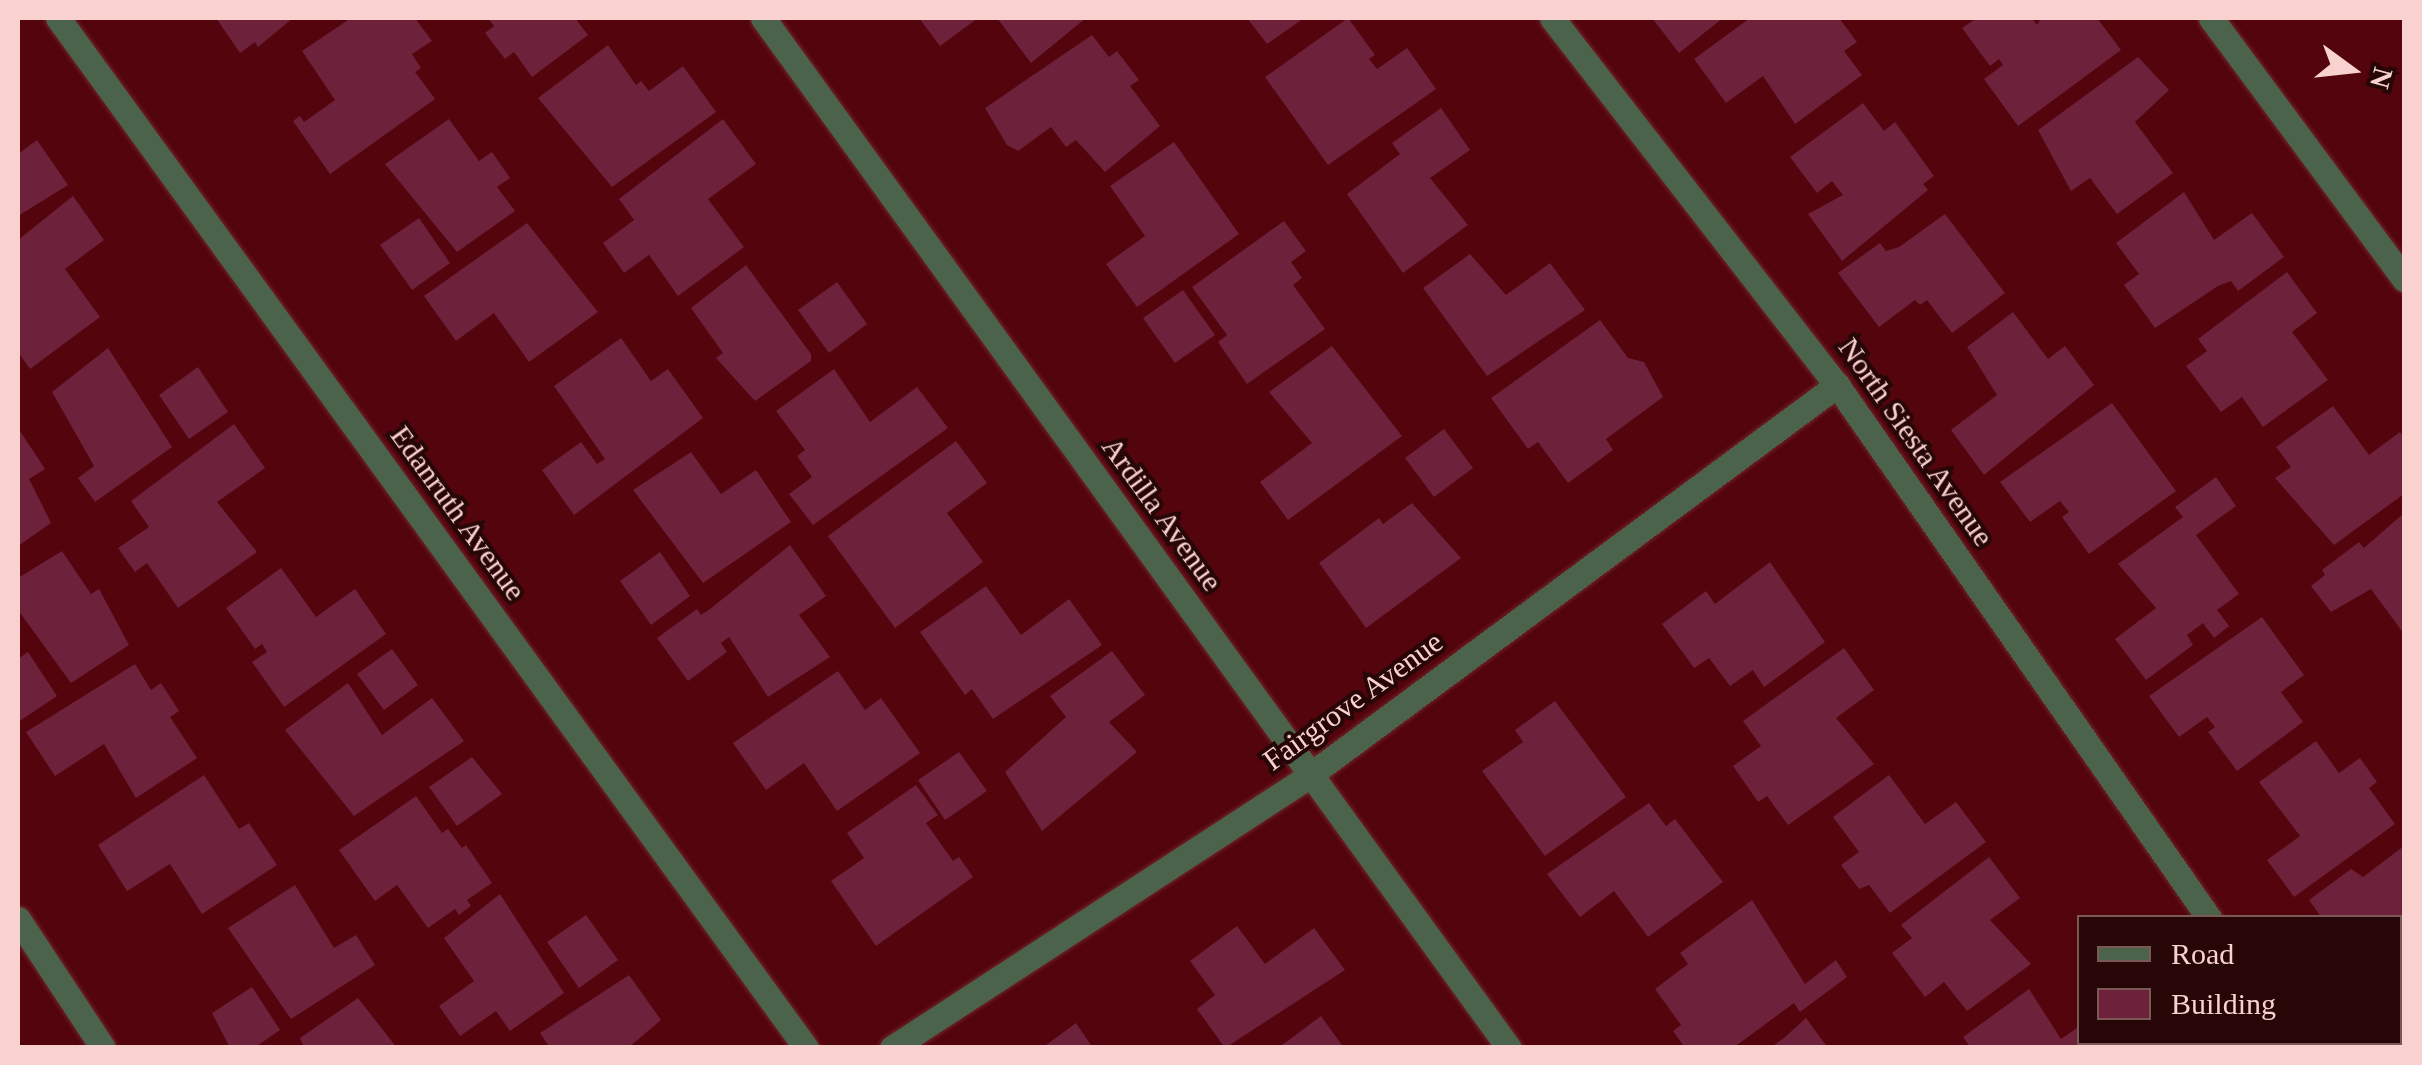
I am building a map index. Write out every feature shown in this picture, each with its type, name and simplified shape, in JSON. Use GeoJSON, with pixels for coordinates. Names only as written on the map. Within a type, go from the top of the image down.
{"type":"FeatureCollection","features":[{"type":"Feature","properties":{"kind":"street","name":"Edanruth Avenue"},"geometry":{"type":"LineString","coordinates":[[58,18],[806,1048]]}},
{"type":"Feature","properties":{"kind":"street","name":"Ardilla Avenue"},"geometry":{"type":"LineString","coordinates":[[763,18],[1509,1048]]}},
{"type":"Feature","properties":{"kind":"street","name":"North Siesta Avenue"},"geometry":{"type":"LineString","coordinates":[[1552,18],[1838,386],[2207,915]]}},
{"type":"Feature","properties":{"kind":"street"},"geometry":{"type":"LineString","coordinates":[[2211,18],[2404,279]]}},
{"type":"Feature","properties":{"kind":"street","name":"Fairgrove Avenue"},"geometry":{"type":"LineString","coordinates":[[892,1048],[1310,774],[1838,386]]}},
{"type":"Feature","properties":{"kind":"street"},"geometry":{"type":"LineString","coordinates":[[18,919],[103,1048]]}},
{"type":"Feature","properties":{"kind":"building"},"geometry":{"type":"Polygon","coordinates":[[[216,18],[293,18],[258,47],[255,42],[240,53],[216,18]]]}},
{"type":"Feature","properties":{"kind":"building"},"geometry":{"type":"Polygon","coordinates":[[[351,18],[415,18],[432,41],[412,54],[421,68],[415,72],[435,99],[330,174],[293,121],[300,116],[304,122],[335,100],[302,51],[351,18]]]}},
{"type":"Feature","properties":{"kind":"building"},"geometry":{"type":"Polygon","coordinates":[[[488,18],[575,18],[588,35],[532,77],[514,52],[505,59],[485,33],[494,26],[488,18]]]}},
{"type":"Feature","properties":{"kind":"building"},"geometry":{"type":"Polygon","coordinates":[[[919,18],[978,18],[940,46],[919,18]]]}},
{"type":"Feature","properties":{"kind":"building"},"geometry":{"type":"Polygon","coordinates":[[[997,18],[1086,18],[1031,63],[997,18]]]}},
{"type":"Feature","properties":{"kind":"building"},"geometry":{"type":"Polygon","coordinates":[[[1247,18],[1304,18],[1267,44],[1247,18]]]}},
{"type":"Feature","properties":{"kind":"building"},"geometry":{"type":"Polygon","coordinates":[[[1348,18],[1375,55],[1369,59],[1377,69],[1407,48],[1436,89],[1328,165],[1265,77],[1348,18]]]}},
{"type":"Feature","properties":{"kind":"building"},"geometry":{"type":"Polygon","coordinates":[[[1652,18],[1723,18],[1679,53],[1652,18]]]}},
{"type":"Feature","properties":{"kind":"building"},"geometry":{"type":"Polygon","coordinates":[[[1750,18],[1839,18],[1857,42],[1844,51],[1862,75],[1795,124],[1763,76],[1726,103],[1694,59],[1750,18]]]}},
{"type":"Feature","properties":{"kind":"building"},"geometry":{"type":"Polygon","coordinates":[[[1977,18],[2032,18],[2037,25],[2041,18],[2097,18],[2121,50],[2018,126],[1984,79],[2003,65],[1999,59],[1990,66],[1962,28],[1977,18]]]}},
{"type":"Feature","properties":{"kind":"building"},"geometry":{"type":"Polygon","coordinates":[[[1092,35],[1109,57],[1117,51],[1139,80],[1130,86],[1160,126],[1105,172],[1076,140],[1066,147],[1051,127],[1018,151],[1007,145],[985,108],[1092,35]]]}},
{"type":"Feature","properties":{"kind":"building"},"geometry":{"type":"Polygon","coordinates":[[[608,45],[636,85],[641,81],[649,91],[683,66],[716,112],[612,187],[538,98],[608,45]]]}},
{"type":"Feature","properties":{"kind":"building"},"geometry":{"type":"Polygon","coordinates":[[[2138,57],[2169,90],[2135,122],[2173,173],[2117,214],[2090,178],[2071,191],[2038,130],[2138,57]]]}},
{"type":"Feature","properties":{"kind":"building"},"geometry":{"type":"Polygon","coordinates":[[[1863,103],[1884,131],[1895,122],[1934,176],[1923,184],[1928,190],[1842,261],[1808,214],[1843,195],[1832,181],[1817,193],[1790,157],[1863,103]]]}},
{"type":"Feature","properties":{"kind":"building"},"geometry":{"type":"Polygon","coordinates":[[[1441,108],[1470,150],[1430,178],[1468,225],[1403,273],[1347,194],[1400,154],[1392,143],[1441,108]]]}},
{"type":"Feature","properties":{"kind":"building"},"geometry":{"type":"Polygon","coordinates":[[[449,119],[479,161],[492,152],[510,178],[497,187],[515,211],[457,252],[385,164],[449,119]]]}},
{"type":"Feature","properties":{"kind":"building"},"geometry":{"type":"Polygon","coordinates":[[[723,119],[756,164],[708,199],[744,247],[678,296],[649,255],[624,273],[603,243],[634,220],[619,199],[723,119]]]}},
{"type":"Feature","properties":{"kind":"building"},"geometry":{"type":"Polygon","coordinates":[[[37,140],[68,185],[18,216],[18,154],[37,140]]]}},
{"type":"Feature","properties":{"kind":"building"},"geometry":{"type":"Polygon","coordinates":[[[1174,142],[1239,234],[1137,307],[1106,264],[1145,236],[1110,186],[1174,142]]]}},
{"type":"Feature","properties":{"kind":"building"},"geometry":{"type":"Polygon","coordinates":[[[2184,192],[2214,240],[2252,213],[2284,257],[2238,291],[2231,281],[2218,286],[2155,328],[2124,285],[2139,274],[2116,243],[2184,192]]]}},
{"type":"Feature","properties":{"kind":"building"},"geometry":{"type":"Polygon","coordinates":[[[73,196],[104,240],[65,269],[100,317],[30,369],[18,352],[18,240],[73,196]]]}},
{"type":"Feature","properties":{"kind":"building"},"geometry":{"type":"Polygon","coordinates":[[[1945,214],[2005,293],[1952,333],[1927,300],[1920,305],[1915,300],[1879,327],[1838,273],[1880,243],[1886,251],[1899,247],[1945,214]]]}},
{"type":"Feature","properties":{"kind":"building"},"geometry":{"type":"Polygon","coordinates":[[[419,218],[450,263],[412,290],[380,245],[419,218]]]}},
{"type":"Feature","properties":{"kind":"building"},"geometry":{"type":"Polygon","coordinates":[[[1284,221],[1306,251],[1291,262],[1302,278],[1293,285],[1325,329],[1247,384],[1218,342],[1227,335],[1192,287],[1284,221]]]}},
{"type":"Feature","properties":{"kind":"building"},"geometry":{"type":"Polygon","coordinates":[[[527,223],[598,312],[529,362],[494,313],[456,341],[424,296],[527,223]]]}},
{"type":"Feature","properties":{"kind":"building"},"geometry":{"type":"Polygon","coordinates":[[[1470,254],[1506,295],[1550,263],[1585,310],[1487,376],[1423,288],[1470,254]]]}},
{"type":"Feature","properties":{"kind":"building"},"geometry":{"type":"Polygon","coordinates":[[[746,265],[811,354],[811,361],[755,401],[716,358],[723,353],[691,308],[746,265]]]}},
{"type":"Feature","properties":{"kind":"building"},"geometry":{"type":"Polygon","coordinates":[[[2287,272],[2317,313],[2292,332],[2328,380],[2263,427],[2242,397],[2221,412],[2186,366],[2207,351],[2198,339],[2287,272]]]}},
{"type":"Feature","properties":{"kind":"building"},"geometry":{"type":"Polygon","coordinates":[[[837,282],[867,324],[829,353],[798,310],[837,282]]]}},
{"type":"Feature","properties":{"kind":"building"},"geometry":{"type":"Polygon","coordinates":[[[1183,290],[1215,335],[1175,363],[1143,318],[1183,290]]]}},
{"type":"Feature","properties":{"kind":"building"},"geometry":{"type":"Polygon","coordinates":[[[2013,312],[2048,359],[2065,346],[2094,385],[1984,475],[1951,430],[1997,395],[1967,347],[2013,312]]]}},
{"type":"Feature","properties":{"kind":"building"},"geometry":{"type":"Polygon","coordinates":[[[1600,320],[1628,358],[1644,362],[1663,397],[1606,439],[1613,450],[1568,483],[1538,442],[1528,449],[1491,398],[1600,320]]]}},
{"type":"Feature","properties":{"kind":"building"},"geometry":{"type":"Polygon","coordinates":[[[621,338],[651,381],[668,369],[703,418],[574,515],[542,470],[581,442],[597,464],[605,459],[554,386],[621,338]]]}},
{"type":"Feature","properties":{"kind":"building"},"geometry":{"type":"Polygon","coordinates":[[[1332,346],[1402,436],[1288,520],[1260,482],[1312,443],[1269,392],[1332,346]]]}},
{"type":"Feature","properties":{"kind":"building"},"geometry":{"type":"Polygon","coordinates":[[[108,348],[172,447],[95,502],[78,478],[94,466],[52,392],[108,348]]]}},
{"type":"Feature","properties":{"kind":"building"},"geometry":{"type":"Polygon","coordinates":[[[198,367],[228,412],[189,439],[159,395],[198,367]]]}},
{"type":"Feature","properties":{"kind":"building"},"geometry":{"type":"Polygon","coordinates":[[[834,369],[870,422],[917,387],[948,428],[813,525],[789,494],[812,477],[797,456],[805,450],[776,411],[834,369]]]}},
{"type":"Feature","properties":{"kind":"building"},"geometry":{"type":"Polygon","coordinates":[[[2112,403],[2176,491],[2089,554],[2062,517],[2069,512],[2060,501],[2030,522],[2000,482],[2112,403]]]}},
{"type":"Feature","properties":{"kind":"building"},"geometry":{"type":"Polygon","coordinates":[[[2333,406],[2369,455],[2400,432],[2404,438],[2404,494],[2334,545],[2275,478],[2291,467],[2276,447],[2333,406]]]}},
{"type":"Feature","properties":{"kind":"building"},"geometry":{"type":"Polygon","coordinates":[[[234,424],[265,468],[217,502],[257,552],[178,608],[147,563],[135,572],[118,548],[149,527],[131,501],[234,424]]]}},
{"type":"Feature","properties":{"kind":"building"},"geometry":{"type":"Polygon","coordinates":[[[18,428],[45,469],[29,479],[51,523],[18,546],[18,428]]]}},
{"type":"Feature","properties":{"kind":"building"},"geometry":{"type":"Polygon","coordinates":[[[1444,429],[1473,468],[1434,497],[1405,458],[1444,429]]]}},
{"type":"Feature","properties":{"kind":"building"},"geometry":{"type":"Polygon","coordinates":[[[956,441],[987,483],[947,513],[983,562],[895,628],[828,536],[956,441]]]}},
{"type":"Feature","properties":{"kind":"building"},"geometry":{"type":"Polygon","coordinates":[[[691,452],[721,494],[756,470],[791,522],[703,583],[633,490],[691,452]]]}},
{"type":"Feature","properties":{"kind":"building"},"geometry":{"type":"Polygon","coordinates":[[[2216,477],[2236,506],[2196,535],[2239,594],[2217,610],[2229,626],[2214,638],[2203,623],[2187,635],[2193,645],[2146,680],[2115,639],[2156,608],[2118,564],[2183,517],[2175,507],[2216,477]]]}},
{"type":"Feature","properties":{"kind":"building"},"geometry":{"type":"Polygon","coordinates":[[[1412,503],[1461,558],[1366,628],[1319,563],[1379,518],[1383,524],[1412,503]]]}},
{"type":"Feature","properties":{"kind":"building"},"geometry":{"type":"Polygon","coordinates":[[[2404,513],[2404,634],[2371,589],[2331,612],[2311,586],[2325,575],[2322,570],[2359,542],[2364,548],[2404,513]]]}},
{"type":"Feature","properties":{"kind":"building"},"geometry":{"type":"Polygon","coordinates":[[[790,545],[826,596],[799,615],[830,657],[768,697],[729,637],[721,643],[727,652],[688,681],[657,638],[697,609],[701,615],[710,609],[790,545]]]}},
{"type":"Feature","properties":{"kind":"building"},"geometry":{"type":"Polygon","coordinates":[[[62,551],[91,594],[99,589],[129,645],[71,683],[18,610],[18,578],[62,551]]]}},
{"type":"Feature","properties":{"kind":"building"},"geometry":{"type":"Polygon","coordinates":[[[660,552],[690,596],[651,625],[620,581],[660,552]]]}},
{"type":"Feature","properties":{"kind":"building"},"geometry":{"type":"Polygon","coordinates":[[[1770,562],[1825,642],[1764,687],[1753,670],[1730,686],[1709,658],[1694,668],[1662,624],[1706,591],[1715,604],[1770,562]]]}},
{"type":"Feature","properties":{"kind":"building"},"geometry":{"type":"Polygon","coordinates":[[[281,568],[316,617],[355,589],[386,634],[284,707],[252,662],[267,652],[262,644],[255,649],[226,608],[281,568]]]}},
{"type":"Feature","properties":{"kind":"building"},"geometry":{"type":"Polygon","coordinates":[[[986,586],[1021,635],[1069,599],[1102,645],[993,719],[972,689],[965,695],[920,632],[986,586]]]}},
{"type":"Feature","properties":{"kind":"building"},"geometry":{"type":"Polygon","coordinates":[[[2262,617],[2304,675],[2281,692],[2303,722],[2237,771],[2208,732],[2215,727],[2207,717],[2179,737],[2149,696],[2262,617]]]}},
{"type":"Feature","properties":{"kind":"building"},"geometry":{"type":"Polygon","coordinates":[[[1844,648],[1874,690],[1836,718],[1874,764],[1788,825],[1767,796],[1758,802],[1733,766],[1761,746],[1743,721],[1844,648]]]}},
{"type":"Feature","properties":{"kind":"building"},"geometry":{"type":"Polygon","coordinates":[[[392,649],[418,685],[384,710],[357,674],[392,649]]]}},
{"type":"Feature","properties":{"kind":"building"},"geometry":{"type":"Polygon","coordinates":[[[1112,651],[1145,695],[1109,722],[1137,752],[1042,831],[1005,772],[1066,717],[1050,696],[1112,651]]]}},
{"type":"Feature","properties":{"kind":"building"},"geometry":{"type":"Polygon","coordinates":[[[28,652],[57,696],[18,722],[18,659],[28,652]]]}},
{"type":"Feature","properties":{"kind":"building"},"geometry":{"type":"Polygon","coordinates":[[[135,664],[151,690],[161,683],[179,711],[170,717],[197,758],[136,798],[104,744],[55,776],[26,732],[135,664]]]}},
{"type":"Feature","properties":{"kind":"building"},"geometry":{"type":"Polygon","coordinates":[[[838,671],[865,710],[881,698],[920,753],[837,811],[804,763],[766,790],[733,743],[838,671]]]}},
{"type":"Feature","properties":{"kind":"building"},"geometry":{"type":"Polygon","coordinates":[[[348,683],[382,735],[432,698],[464,741],[354,816],[285,730],[348,683]]]}},
{"type":"Feature","properties":{"kind":"building"},"geometry":{"type":"Polygon","coordinates":[[[1555,701],[1626,797],[1545,856],[1482,771],[1523,742],[1515,730],[1555,701]]]}},
{"type":"Feature","properties":{"kind":"building"},"geometry":{"type":"Polygon","coordinates":[[[2316,741],[2339,773],[2360,758],[2377,782],[2369,788],[2395,824],[2294,897],[2267,860],[2300,836],[2259,782],[2316,741]]]}},
{"type":"Feature","properties":{"kind":"building"},"geometry":{"type":"Polygon","coordinates":[[[959,752],[987,791],[945,820],[918,780],[959,752]]]}},
{"type":"Feature","properties":{"kind":"building"},"geometry":{"type":"Polygon","coordinates":[[[472,757],[502,794],[457,826],[429,787],[472,757]]]}},
{"type":"Feature","properties":{"kind":"building"},"geometry":{"type":"Polygon","coordinates":[[[204,775],[239,829],[249,823],[277,865],[202,914],[170,864],[127,891],[98,845],[204,775]]]}},
{"type":"Feature","properties":{"kind":"building"},"geometry":{"type":"Polygon","coordinates":[[[1889,775],[1925,824],[1956,802],[1986,842],[1890,913],[1869,885],[1859,889],[1841,865],[1859,852],[1833,817],[1889,775]]]}},
{"type":"Feature","properties":{"kind":"building"},"geometry":{"type":"Polygon","coordinates":[[[916,785],[938,815],[926,823],[953,861],[959,857],[973,877],[876,946],[831,881],[864,858],[847,833],[916,785]]]}},
{"type":"Feature","properties":{"kind":"building"},"geometry":{"type":"Polygon","coordinates":[[[416,796],[442,833],[448,829],[462,848],[466,845],[492,883],[467,900],[471,906],[459,915],[455,909],[428,928],[397,885],[375,901],[339,850],[416,796]]]}},
{"type":"Feature","properties":{"kind":"building"},"geometry":{"type":"Polygon","coordinates":[[[1649,803],[1666,826],[1675,819],[1723,882],[1648,937],[1614,891],[1580,917],[1547,874],[1649,803]]]}},
{"type":"Feature","properties":{"kind":"building"},"geometry":{"type":"Polygon","coordinates":[[[2404,846],[2404,938],[2402,915],[2320,915],[2309,900],[2351,869],[2363,877],[2404,846]]]}},
{"type":"Feature","properties":{"kind":"building"},"geometry":{"type":"Polygon","coordinates":[[[1989,857],[2020,898],[1990,920],[2031,964],[1967,1011],[1944,982],[1925,997],[1892,953],[1912,938],[1901,925],[1989,857]]]}},
{"type":"Feature","properties":{"kind":"building"},"geometry":{"type":"Polygon","coordinates":[[[295,885],[334,948],[356,935],[375,965],[291,1019],[228,928],[295,885]]]}},
{"type":"Feature","properties":{"kind":"building"},"geometry":{"type":"Polygon","coordinates":[[[500,894],[564,993],[510,1031],[496,1011],[460,1036],[439,1006],[474,981],[444,938],[500,894]]]}},
{"type":"Feature","properties":{"kind":"building"},"geometry":{"type":"Polygon","coordinates":[[[1752,900],[1805,984],[1836,960],[1847,977],[1800,1012],[1794,1003],[1733,1048],[1685,1048],[1673,1031],[1681,1025],[1655,989],[1688,964],[1680,953],[1752,900]]]}},
{"type":"Feature","properties":{"kind":"building"},"geometry":{"type":"Polygon","coordinates":[[[586,915],[618,960],[579,988],[547,942],[586,915]]]}},
{"type":"Feature","properties":{"kind":"building"},"geometry":{"type":"Polygon","coordinates":[[[1237,926],[1265,964],[1314,928],[1345,970],[1225,1048],[1197,1009],[1215,995],[1190,961],[1237,926]]]}},
{"type":"Feature","properties":{"kind":"building"},"geometry":{"type":"Polygon","coordinates":[[[629,975],[661,1020],[628,1048],[550,1048],[540,1033],[629,975]]]}},
{"type":"Feature","properties":{"kind":"building"},"geometry":{"type":"Polygon","coordinates":[[[252,987],[280,1030],[254,1048],[230,1048],[212,1013],[252,987]]]}},
{"type":"Feature","properties":{"kind":"building"},"geometry":{"type":"Polygon","coordinates":[[[2029,989],[2061,1039],[2077,1028],[2077,1045],[2126,1048],[1971,1048],[1963,1037],[2029,989]]]}},
{"type":"Feature","properties":{"kind":"building"},"geometry":{"type":"Polygon","coordinates":[[[358,998],[397,1048],[304,1048],[300,1038],[358,998]]]}},
{"type":"Feature","properties":{"kind":"building"},"geometry":{"type":"Polygon","coordinates":[[[1321,1016],[1344,1048],[1278,1048],[1321,1016]]]}},
{"type":"Feature","properties":{"kind":"building"},"geometry":{"type":"Polygon","coordinates":[[[1806,1018],[1828,1048],[1770,1048],[1785,1037],[1806,1018]]]}},
{"type":"Feature","properties":{"kind":"building"},"geometry":{"type":"Polygon","coordinates":[[[1076,1023],[1093,1048],[1042,1048],[1076,1023]]]}}]}
